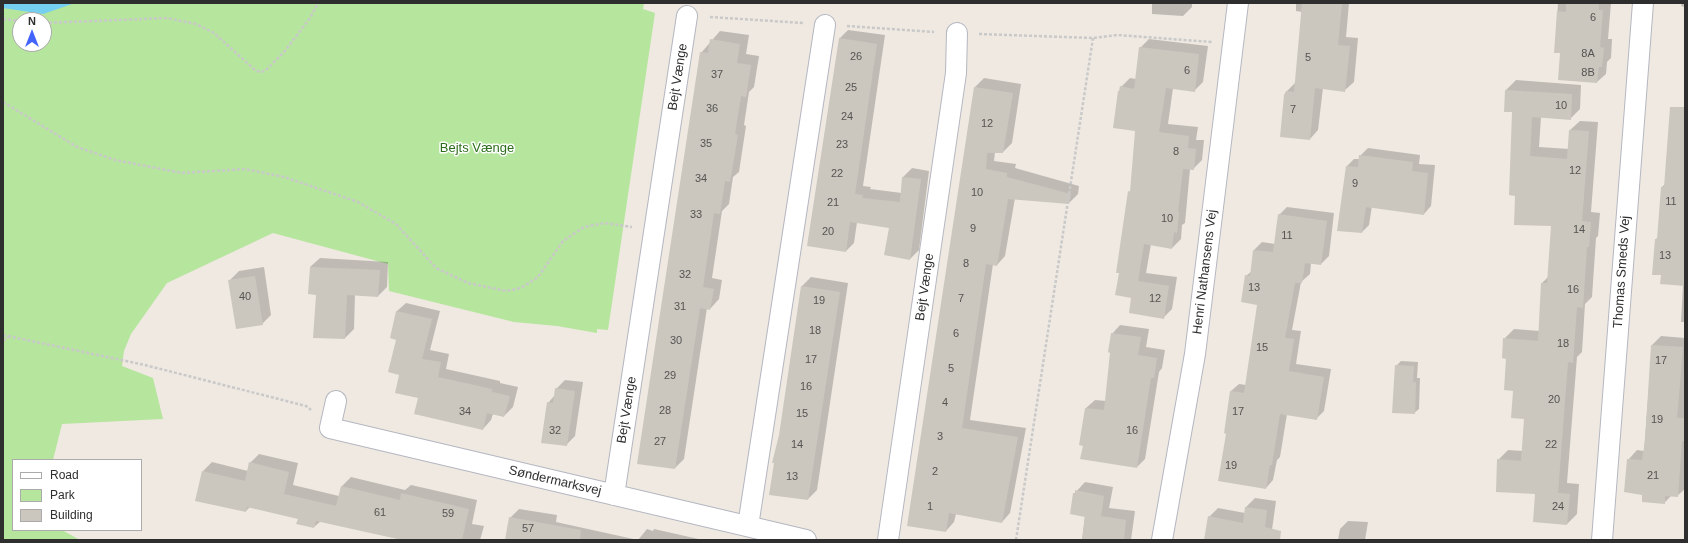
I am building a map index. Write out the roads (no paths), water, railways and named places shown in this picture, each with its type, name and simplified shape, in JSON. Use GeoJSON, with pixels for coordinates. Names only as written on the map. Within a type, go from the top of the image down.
{"type":"FeatureCollection","features":[{"type":"Feature","properties":{"kind":"street","name":"Henri Nathansens Vej"},"geometry":{"type":"LineString","coordinates":[[1162,540],[1195,354],[1238,3]]}},
{"type":"Feature","properties":{"kind":"street","name":"Thomas Smeds Vej"},"geometry":{"type":"LineString","coordinates":[[1602,540],[1643,3]]}},
{"type":"Feature","properties":{"kind":"street","name":"Bejt Vænge"},"geometry":{"type":"LineString","coordinates":[[614,495],[687,16]]}},
{"type":"Feature","properties":{"kind":"street"},"geometry":{"type":"LineString","coordinates":[[748,526],[825,25]]}},
{"type":"Feature","properties":{"kind":"street","name":"Bejt Vænge"},"geometry":{"type":"LineString","coordinates":[[888,540],[956,73],[957,34]]}},
{"type":"Feature","properties":{"kind":"street","name":"Søndermarksvej"},"geometry":{"type":"LineString","coordinates":[[336,401],[330,428],[806,540]]}},
{"type":"Feature","properties":{"kind":"water"},"geometry":{"type":"Polygon","coordinates":[[[3,3],[75,3],[49,12],[30,12],[3,8],[3,3]]]}},
{"type":"Feature","properties":{"kind":"park label","name":"Bejts Vænge"},"geometry":{"type":"Point","coordinates":[477,148]}}]}
